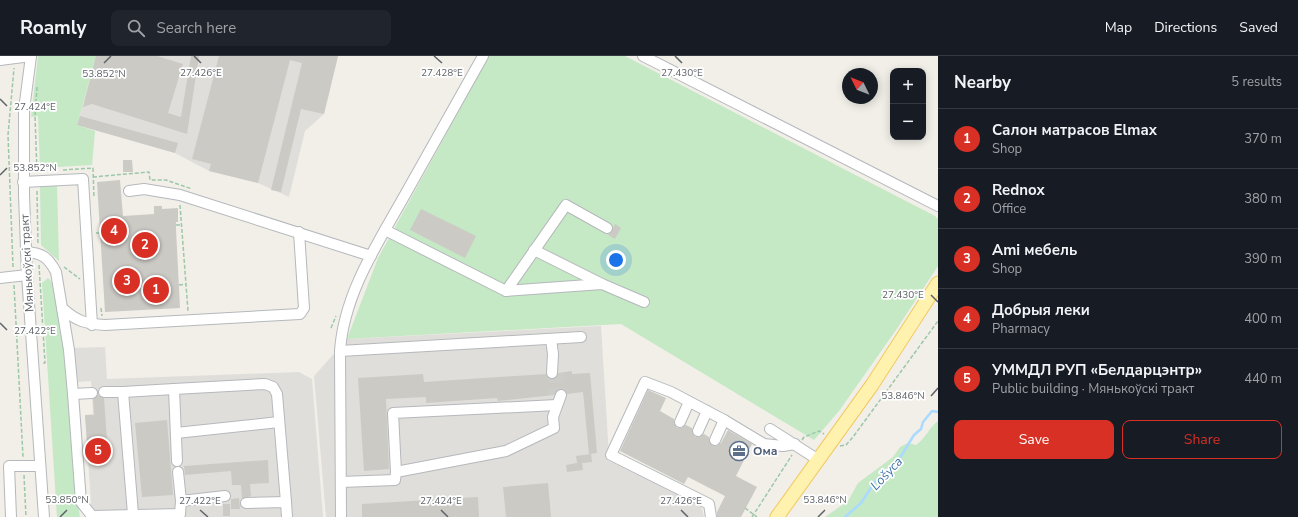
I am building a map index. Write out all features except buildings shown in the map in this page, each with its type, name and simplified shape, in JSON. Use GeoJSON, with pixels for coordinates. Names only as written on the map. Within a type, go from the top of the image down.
{"type":"FeatureCollection","features":[{"type":"Feature","properties":{"kind":"main road"},"geometry":{"type":"LineString","coordinates":[[777,517],[817,459],[872,385],[938,283]]}},
{"type":"Feature","properties":{"kind":"street"},"geometry":{"type":"LineString","coordinates":[[0,60],[31,56]]}},
{"type":"Feature","properties":{"kind":"street","name":"Мянькоўскі тракт"},"geometry":{"type":"LineString","coordinates":[[31,56],[24,110],[23,182],[27,275],[44,517]]}},
{"type":"Feature","properties":{"kind":"street"},"geometry":{"type":"LineString","coordinates":[[341,517],[340,351],[345,314],[371,256],[483,56]]}},
{"type":"Feature","properties":{"kind":"street"},"geometry":{"type":"LineString","coordinates":[[643,56],[938,206]]}},
{"type":"Feature","properties":{"kind":"street"},"geometry":{"type":"LineString","coordinates":[[23,182],[83,179],[92,325]]}},
{"type":"Feature","properties":{"kind":"street"},"geometry":{"type":"LineString","coordinates":[[129,191],[144,189],[180,195],[371,256]]}},
{"type":"Feature","properties":{"kind":"street"},"geometry":{"type":"LineString","coordinates":[[506,291],[566,205],[607,228]]}},
{"type":"Feature","properties":{"kind":"street"},"geometry":{"type":"LineString","coordinates":[[385,230],[506,291],[602,284]]}},
{"type":"Feature","properties":{"kind":"street"},"geometry":{"type":"LineString","coordinates":[[62,308],[79,322],[92,325],[300,314],[304,308],[298,232]]}},
{"type":"Feature","properties":{"kind":"street"},"geometry":{"type":"LineString","coordinates":[[534,250],[602,284],[644,302]]}},
{"type":"Feature","properties":{"kind":"street"},"geometry":{"type":"LineString","coordinates":[[26,252],[39,253],[52,264],[56,272],[69,350],[81,502],[92,516],[180,514],[181,501],[178,472]]}},
{"type":"Feature","properties":{"kind":"street"},"geometry":{"type":"LineString","coordinates":[[0,278],[27,275]]}},
{"type":"Feature","properties":{"kind":"street"},"geometry":{"type":"LineString","coordinates":[[340,351],[581,337]]}},
{"type":"Feature","properties":{"kind":"street"},"geometry":{"type":"LineString","coordinates":[[551,339],[556,373]]}},
{"type":"Feature","properties":{"kind":"street"},"geometry":{"type":"LineString","coordinates":[[711,517],[709,504],[611,455],[645,382],[707,411],[724,420],[744,434],[764,444],[783,446],[797,445]]}},
{"type":"Feature","properties":{"kind":"street"},"geometry":{"type":"LineString","coordinates":[[104,392],[265,384],[273,386],[277,394],[288,517]]}},
{"type":"Feature","properties":{"kind":"street"},"geometry":{"type":"LineString","coordinates":[[174,389],[177,461]]}},
{"type":"Feature","properties":{"kind":"street"},"geometry":{"type":"LineString","coordinates":[[123,392],[133,514]]}},
{"type":"Feature","properties":{"kind":"street"},"geometry":{"type":"LineString","coordinates":[[73,394],[92,393]]}},
{"type":"Feature","properties":{"kind":"street"},"geometry":{"type":"LineString","coordinates":[[341,482],[395,480],[396,472],[393,413],[557,398],[553,417],[554,428],[506,451],[396,472]]}},
{"type":"Feature","properties":{"kind":"street"},"geometry":{"type":"LineString","coordinates":[[680,422],[689,402]]}},
{"type":"Feature","properties":{"kind":"street"},"geometry":{"type":"LineString","coordinates":[[698,431],[707,411]]}},
{"type":"Feature","properties":{"kind":"street"},"geometry":{"type":"LineString","coordinates":[[715,440],[724,420]]}},
{"type":"Feature","properties":{"kind":"street"},"geometry":{"type":"LineString","coordinates":[[176,433],[279,422]]}},
{"type":"Feature","properties":{"kind":"street"},"geometry":{"type":"LineString","coordinates":[[770,429],[817,459]]}},
{"type":"Feature","properties":{"kind":"street"},"geometry":{"type":"LineString","coordinates":[[11,517],[10,466],[40,466]]}},
{"type":"Feature","properties":{"kind":"street"},"geometry":{"type":"LineString","coordinates":[[181,501],[225,496]]}},
{"type":"Feature","properties":{"kind":"street"},"geometry":{"type":"LineString","coordinates":[[246,503],[286,502]]}},
{"type":"Feature","properties":{"kind":"path"},"geometry":{"type":"LineString","coordinates":[[14,64],[8,135],[26,517]]}},
{"type":"Feature","properties":{"kind":"path"},"geometry":{"type":"LineString","coordinates":[[35,116],[42,327]]}},
{"type":"Feature","properties":{"kind":"path"},"geometry":{"type":"LineString","coordinates":[[93,177],[119,175]]}},
{"type":"Feature","properties":{"kind":"path"},"geometry":{"type":"LineString","coordinates":[[179,184],[188,313]]}},
{"type":"Feature","properties":{"kind":"path"},"geometry":{"type":"LineString","coordinates":[[176,226],[182,225]]}},
{"type":"Feature","properties":{"kind":"path"},"geometry":{"type":"LineString","coordinates":[[61,264],[84,283]]}},
{"type":"Feature","properties":{"kind":"path"},"geometry":{"type":"LineString","coordinates":[[179,284],[186,284]]}},
{"type":"Feature","properties":{"kind":"path"},"geometry":{"type":"LineString","coordinates":[[752,517],[797,445]]}},
{"type":"Feature","properties":{"kind":"path"},"geometry":{"type":"LineString","coordinates":[[745,508],[757,517]]}},
{"type":"Feature","properties":{"kind":"shaded area"},"geometry":{"type":"Polygon","coordinates":[[[96,56],[338,56],[324,114],[305,131],[289,197],[258,183],[209,171],[175,153],[77,125],[96,56]]]}},
{"type":"Feature","properties":{"kind":"shaded area"},"geometry":{"type":"Polygon","coordinates":[[[601,326],[609,456],[607,460],[701,505],[704,517],[326,517],[314,376],[347,339],[601,326]]]}},
{"type":"Feature","properties":{"kind":"shaded area"},"geometry":{"type":"Polygon","coordinates":[[[105,347],[107,379],[299,372],[312,379],[323,517],[92,517],[85,415],[93,414],[91,381],[78,382],[73,348],[105,347]]]}},
{"type":"Feature","properties":{"kind":"green space"},"geometry":{"type":"Polygon","coordinates":[[[38,56],[96,56],[77,125],[95,131],[92,165],[40,168],[38,116],[31,117],[38,56]]]}},
{"type":"Feature","properties":{"kind":"green space"},"geometry":{"type":"Polygon","coordinates":[[[489,56],[625,56],[935,216],[938,219],[938,266],[896,330],[839,411],[814,440],[621,324],[347,339],[378,258],[489,56]]]}},
{"type":"Feature","properties":{"kind":"green space"},"geometry":{"type":"Polygon","coordinates":[[[57,186],[59,261],[41,245],[40,187],[57,186]]]}},
{"type":"Feature","properties":{"kind":"green space"},"geometry":{"type":"Polygon","coordinates":[[[48,278],[55,290],[61,316],[80,517],[57,517],[42,283],[48,278]]]}},
{"type":"Feature","properties":{"kind":"green space"},"geometry":{"type":"Polygon","coordinates":[[[938,421],[938,517],[825,517],[848,501],[858,483],[893,457],[900,447],[908,443],[916,445],[938,421]]]}},
{"type":"Feature","properties":{"kind":"waterway","name":"Lošyca"},"geometry":{"type":"LineString","coordinates":[[845,517],[861,503],[875,482],[893,469],[914,435],[921,429],[923,422],[932,411],[938,412]]}},
{"type":"Feature","properties":{"kind":"tunnel"},"geometry":{"type":"LineString","coordinates":[[552,373],[553,395]]}},
{"type":"Feature","properties":{"kind":"tunnel"},"geometry":{"type":"LineString","coordinates":[[559,373],[561,395]]}},
{"type":"Feature","properties":{"kind":"place","name":"Добрыя леки"},"geometry":{"type":"Point","coordinates":[114,231]}},
{"type":"Feature","properties":{"kind":"place","name":"Rednox"},"geometry":{"type":"Point","coordinates":[145,245]}},
{"type":"Feature","properties":{"kind":"place","name":"Ami мебель"},"geometry":{"type":"Point","coordinates":[127,281]}},
{"type":"Feature","properties":{"kind":"place","name":"Салон матрасов Elmax"},"geometry":{"type":"Point","coordinates":[156,290]}},
{"type":"Feature","properties":{"kind":"place","name":"УММДЛ РУП «Белдарцэнтр»"},"geometry":{"type":"Point","coordinates":[98,451]}},
{"type":"Feature","properties":{"kind":"place","name":"Ома"},"geometry":{"type":"Point","coordinates":[739,451]}}]}
